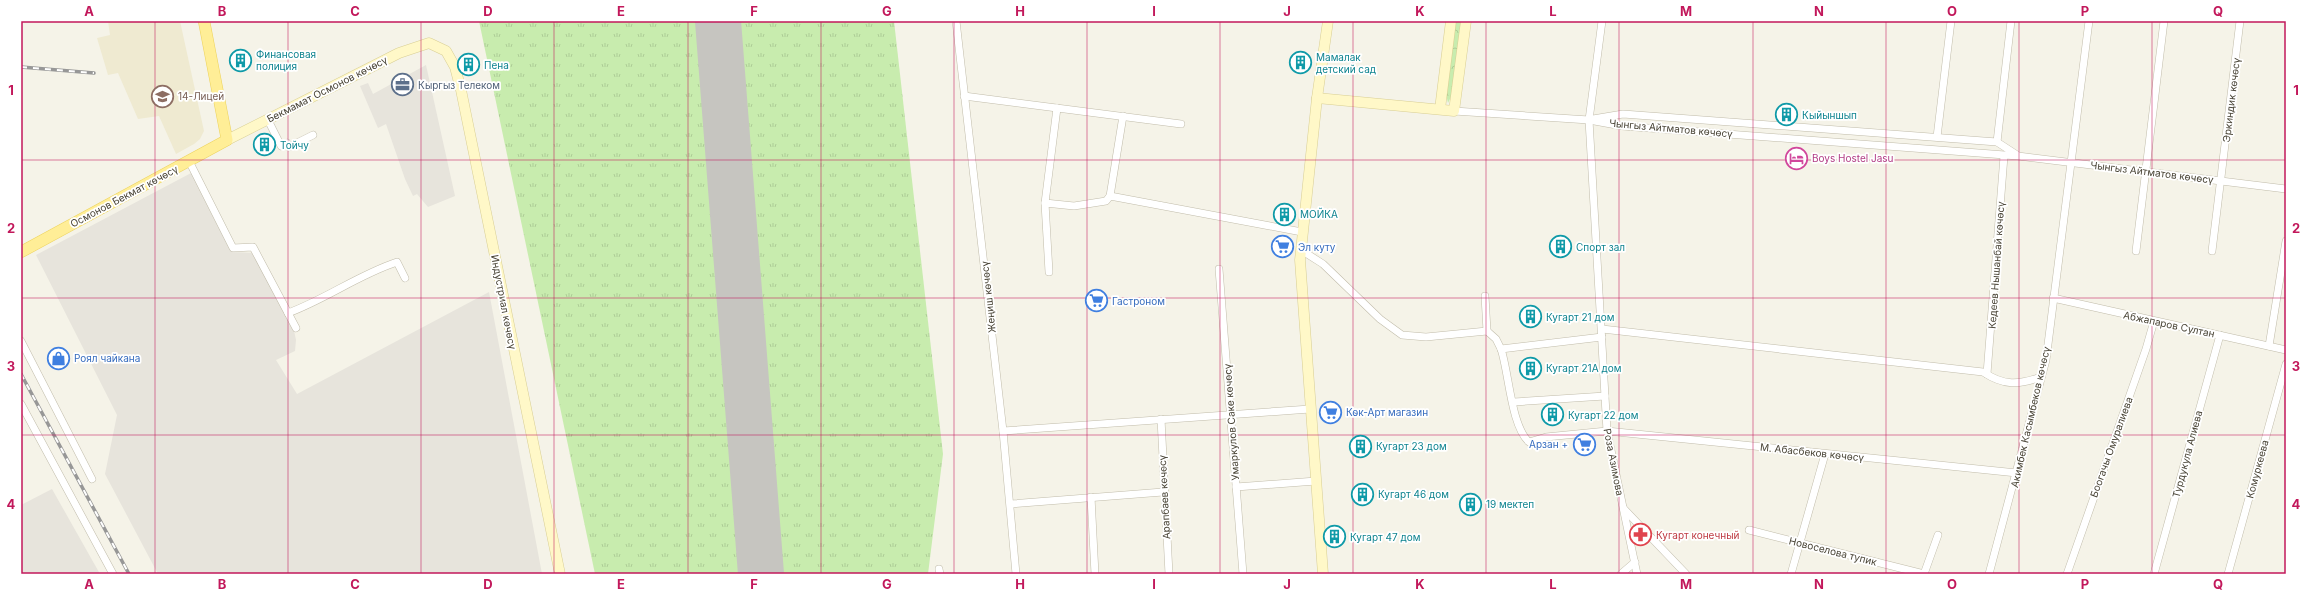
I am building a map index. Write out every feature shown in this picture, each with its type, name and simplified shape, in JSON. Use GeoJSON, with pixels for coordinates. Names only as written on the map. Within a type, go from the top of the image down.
{"type":"FeatureCollection","features":[{"type":"Feature","properties":{"kind":"main road"},"geometry":{"type":"LineString","coordinates":[[204,21],[227,140]]}},
{"type":"Feature","properties":{"kind":"main road"},"geometry":{"type":"LineString","coordinates":[[1323,574],[1310,409],[1301,250],[1317,98],[1328,21]]}},
{"type":"Feature","properties":{"kind":"main road"},"geometry":{"type":"LineString","coordinates":[[1440,109],[1451,21]]}},
{"type":"Feature","properties":{"kind":"main road"},"geometry":{"type":"LineString","coordinates":[[1317,98],[1454,111],[1466,21]]}},
{"type":"Feature","properties":{"kind":"main road","name":"Бекмамат Осмонов көчөсү"},"geometry":{"type":"LineString","coordinates":[[227,140],[399,53],[429,43]]}},
{"type":"Feature","properties":{"kind":"main road","name":"Индустриал көчөсү"},"geometry":{"type":"LineString","coordinates":[[429,43],[446,51],[455,67],[462,90],[560,574]]}},
{"type":"Feature","properties":{"kind":"main road","name":"Осмонов Бекмат көчөсү"},"geometry":{"type":"LineString","coordinates":[[21,252],[227,140]]}},
{"type":"Feature","properties":{"kind":"street","name":"Жеңиш көчөсү"},"geometry":{"type":"LineString","coordinates":[[956,21],[1011,504],[1016,574]]}},
{"type":"Feature","properties":{"kind":"street","name":"Роза Азимова"},"geometry":{"type":"LineString","coordinates":[[1602,21],[1589,120],[1607,431],[1637,574]]}},
{"type":"Feature","properties":{"kind":"street"},"geometry":{"type":"LineString","coordinates":[[1936,137],[1951,21]]}},
{"type":"Feature","properties":{"kind":"street"},"geometry":{"type":"LineString","coordinates":[[1997,142],[2011,21]]}},
{"type":"Feature","properties":{"kind":"street","name":"Акимбек Касымбеков көчөсү"},"geometry":{"type":"LineString","coordinates":[[1989,574],[2046,360],[2089,21]]}},
{"type":"Feature","properties":{"kind":"street"},"geometry":{"type":"LineString","coordinates":[[2136,251],[2164,21]]}},
{"type":"Feature","properties":{"kind":"street","name":"Эркиндик көчөсү"},"geometry":{"type":"LineString","coordinates":[[2212,251],[2240,21]]}},
{"type":"Feature","properties":{"kind":"street"},"geometry":{"type":"LineString","coordinates":[[964,96],[1181,124]]}},
{"type":"Feature","properties":{"kind":"street"},"geometry":{"type":"LineString","coordinates":[[1049,272],[1046,202],[1057,108]]}},
{"type":"Feature","properties":{"kind":"street"},"geometry":{"type":"LineString","coordinates":[[1454,111],[1589,120]]}},
{"type":"Feature","properties":{"kind":"street","name":"Чынгыз Айтматов көчөсү"},"geometry":{"type":"LineString","coordinates":[[1589,120],[1623,114],[1997,142],[2018,156]]}},
{"type":"Feature","properties":{"kind":"street"},"geometry":{"type":"LineString","coordinates":[[1046,202],[1074,206],[1106,201],[1110,196],[1123,116]]}},
{"type":"Feature","properties":{"kind":"street"},"geometry":{"type":"LineString","coordinates":[[268,120],[281,146],[287,143],[289,147],[313,135]]}},
{"type":"Feature","properties":{"kind":"street","name":"Чынгыз Айтматов көчөсү"},"geometry":{"type":"LineString","coordinates":[[1589,120],[1622,126],[2018,156],[2146,170],[2286,189]]}},
{"type":"Feature","properties":{"kind":"street","name":"Кедеев Нышанбай көчөсү"},"geometry":{"type":"LineString","coordinates":[[1987,374],[2004,156]]}},
{"type":"Feature","properties":{"kind":"street"},"geometry":{"type":"LineString","coordinates":[[189,161],[233,248],[253,248],[296,328]]}},
{"type":"Feature","properties":{"kind":"street"},"geometry":{"type":"LineString","coordinates":[[1110,196],[1302,232]]}},
{"type":"Feature","properties":{"kind":"street"},"geometry":{"type":"LineString","coordinates":[[2269,346],[2286,241]]}},
{"type":"Feature","properties":{"kind":"street"},"geometry":{"type":"LineString","coordinates":[[1301,250],[1323,264],[1380,319],[1402,335],[1426,337],[1487,331],[1496,338],[1501,349],[1514,402],[1605,396]]}},
{"type":"Feature","properties":{"kind":"street"},"geometry":{"type":"LineString","coordinates":[[288,313],[312,303],[374,270],[397,262],[405,278]]}},
{"type":"Feature","properties":{"kind":"street","name":"Умаркулов Саке көчөсү"},"geometry":{"type":"LineString","coordinates":[[1220,269],[1243,574]]}},
{"type":"Feature","properties":{"kind":"street"},"geometry":{"type":"LineString","coordinates":[[1485,296],[1487,331]]}},
{"type":"Feature","properties":{"kind":"street","name":"Абжапаров Султан"},"geometry":{"type":"LineString","coordinates":[[2053,298],[2286,350]]}},
{"type":"Feature","properties":{"kind":"street","name":"Боогачы Омуралиева"},"geometry":{"type":"LineString","coordinates":[[2067,574],[2146,349],[2154,321]]}},
{"type":"Feature","properties":{"kind":"street"},"geometry":{"type":"LineString","coordinates":[[1501,349],[1602,333],[1983,372],[1998,382],[2023,383],[2041,377]]}},
{"type":"Feature","properties":{"kind":"street","name":"Турдукула Алиева"},"geometry":{"type":"LineString","coordinates":[[2154,574],[2220,335]]}},
{"type":"Feature","properties":{"kind":"street"},"geometry":{"type":"LineString","coordinates":[[21,341],[92,479]]}},
{"type":"Feature","properties":{"kind":"street","name":"Комуркеева"},"geometry":{"type":"LineString","coordinates":[[2228,574],[2286,364]]}},
{"type":"Feature","properties":{"kind":"street","name":"М. Абасбеков көчөсү"},"geometry":{"type":"LineString","coordinates":[[1514,402],[1523,436],[1529,442],[1546,437],[1607,431],[2017,473]]}},
{"type":"Feature","properties":{"kind":"street"},"geometry":{"type":"LineString","coordinates":[[21,404],[113,574]]}},
{"type":"Feature","properties":{"kind":"street"},"geometry":{"type":"LineString","coordinates":[[1003,431],[1310,409]]}},
{"type":"Feature","properties":{"kind":"street","name":"Арапбаев көчөсү"},"geometry":{"type":"LineString","coordinates":[[1161,419],[1169,574]]}},
{"type":"Feature","properties":{"kind":"street"},"geometry":{"type":"LineString","coordinates":[[1791,574],[1825,454]]}},
{"type":"Feature","properties":{"kind":"street"},"geometry":{"type":"LineString","coordinates":[[1236,487],[1316,481]]}},
{"type":"Feature","properties":{"kind":"street"},"geometry":{"type":"LineString","coordinates":[[1011,504],[1164,492]]}},
{"type":"Feature","properties":{"kind":"street"},"geometry":{"type":"LineString","coordinates":[[1091,497],[1096,574]]}},
{"type":"Feature","properties":{"kind":"street"},"geometry":{"type":"LineString","coordinates":[[1624,509],[1686,574]]}},
{"type":"Feature","properties":{"kind":"street","name":"Новоселова тупик"},"geometry":{"type":"LineString","coordinates":[[1749,530],[1924,574],[1938,535]]}},
{"type":"Feature","properties":{"kind":"street"},"geometry":{"type":"LineString","coordinates":[[1621,574],[1635,562]]}},
{"type":"Feature","properties":{"kind":"shaded area","name":"14-Лицей"},"geometry":{"type":"Polygon","coordinates":[[[108,21],[180,21],[204,131],[200,139],[194,144],[176,154],[159,116],[138,119],[118,73],[108,75],[97,38],[110,35],[108,21]]]}},
{"type":"Feature","properties":{"kind":"shaded area"},"geometry":{"type":"Polygon","coordinates":[[[426,65],[455,196],[428,207],[417,194],[413,196],[405,179],[386,124],[378,128],[360,86],[368,83],[373,94],[426,65]]]}},
{"type":"Feature","properties":{"kind":"shaded area"},"geometry":{"type":"Polygon","coordinates":[[[193,172],[232,252],[259,253],[290,311],[296,340],[295,351],[276,360],[297,394],[489,292],[542,574],[158,574],[105,474],[117,415],[36,255],[193,172]]]}},
{"type":"Feature","properties":{"kind":"shaded area"},"geometry":{"type":"Polygon","coordinates":[[[52,489],[100,574],[21,574],[21,505],[52,489]]]}},
{"type":"Feature","properties":{"kind":"green space"},"geometry":{"type":"Polygon","coordinates":[[[479,21],[700,21],[743,574],[595,574],[479,21]]]}},
{"type":"Feature","properties":{"kind":"green space"},"geometry":{"type":"Polygon","coordinates":[[[736,21],[894,21],[943,454],[928,574],[778,574],[736,21]]]}},
{"type":"Feature","properties":{"kind":"green space"},"geometry":{"type":"Polygon","coordinates":[[[1455,21],[1461,21],[1452,95],[1448,103],[1446,94],[1455,21]]]}},
{"type":"Feature","properties":{"kind":"runway"},"geometry":{"type":"LineString","coordinates":[[718,21],[761,574]]}},
{"type":"Feature","properties":{"kind":"railway"},"geometry":{"type":"LineString","coordinates":[[21,67],[94,73]]}},
{"type":"Feature","properties":{"kind":"railway"},"geometry":{"type":"LineString","coordinates":[[21,374],[129,574]]}},
{"type":"Feature","properties":{"kind":"place","name":"Финансовая полиция"},"geometry":{"type":"Point","coordinates":[240,60]}},
{"type":"Feature","properties":{"kind":"place","name":"Мамалак детский сад"},"geometry":{"type":"Point","coordinates":[1301,63]}},
{"type":"Feature","properties":{"kind":"place","name":"Пена"},"geometry":{"type":"Point","coordinates":[469,65]}},
{"type":"Feature","properties":{"kind":"place","name":"Кыргыз Телеком"},"geometry":{"type":"Point","coordinates":[403,85]}},
{"type":"Feature","properties":{"kind":"place","name":"14-Лицей"},"geometry":{"type":"Point","coordinates":[162,96]}},
{"type":"Feature","properties":{"kind":"place","name":"Кыйыншып"},"geometry":{"type":"Point","coordinates":[1787,115]}},
{"type":"Feature","properties":{"kind":"place","name":"Тойчу"},"geometry":{"type":"Point","coordinates":[265,145]}},
{"type":"Feature","properties":{"kind":"place","name":"Boys Hostel Jasu"},"geometry":{"type":"Point","coordinates":[1797,158]}},
{"type":"Feature","properties":{"kind":"place","name":"МОЙКА"},"geometry":{"type":"Point","coordinates":[1285,214]}},
{"type":"Feature","properties":{"kind":"place","name":"Эл куту"},"geometry":{"type":"Point","coordinates":[1283,247]}},
{"type":"Feature","properties":{"kind":"place","name":"Спорт зал"},"geometry":{"type":"Point","coordinates":[1561,247]}},
{"type":"Feature","properties":{"kind":"place","name":"Гастроном"},"geometry":{"type":"Point","coordinates":[1096,301]}},
{"type":"Feature","properties":{"kind":"place","name":"Кугарт 21 дом"},"geometry":{"type":"Point","coordinates":[1530,317]}},
{"type":"Feature","properties":{"kind":"place","name":"Роял чайкана"},"geometry":{"type":"Point","coordinates":[59,358]}},
{"type":"Feature","properties":{"kind":"place","name":"Кугарт 21А дом"},"geometry":{"type":"Point","coordinates":[1530,368]}},
{"type":"Feature","properties":{"kind":"place","name":"Көк-Арт магазин"},"geometry":{"type":"Point","coordinates":[1331,412]}},
{"type":"Feature","properties":{"kind":"place","name":"Кугарт 22 дом"},"geometry":{"type":"Point","coordinates":[1553,415]}},
{"type":"Feature","properties":{"kind":"place","name":"Арзан +"},"geometry":{"type":"Point","coordinates":[1584,444]}},
{"type":"Feature","properties":{"kind":"place","name":"Кугарт 23 дом"},"geometry":{"type":"Point","coordinates":[1361,446]}},
{"type":"Feature","properties":{"kind":"place","name":"Кугарт 46 дом"},"geometry":{"type":"Point","coordinates":[1362,494]}},
{"type":"Feature","properties":{"kind":"place","name":"19 мектеп"},"geometry":{"type":"Point","coordinates":[1471,504]}},
{"type":"Feature","properties":{"kind":"place","name":"Кугарт конечный"},"geometry":{"type":"Point","coordinates":[1640,535]}},
{"type":"Feature","properties":{"kind":"place","name":"Кугарт 47 дом"},"geometry":{"type":"Point","coordinates":[1335,537]}}]}
